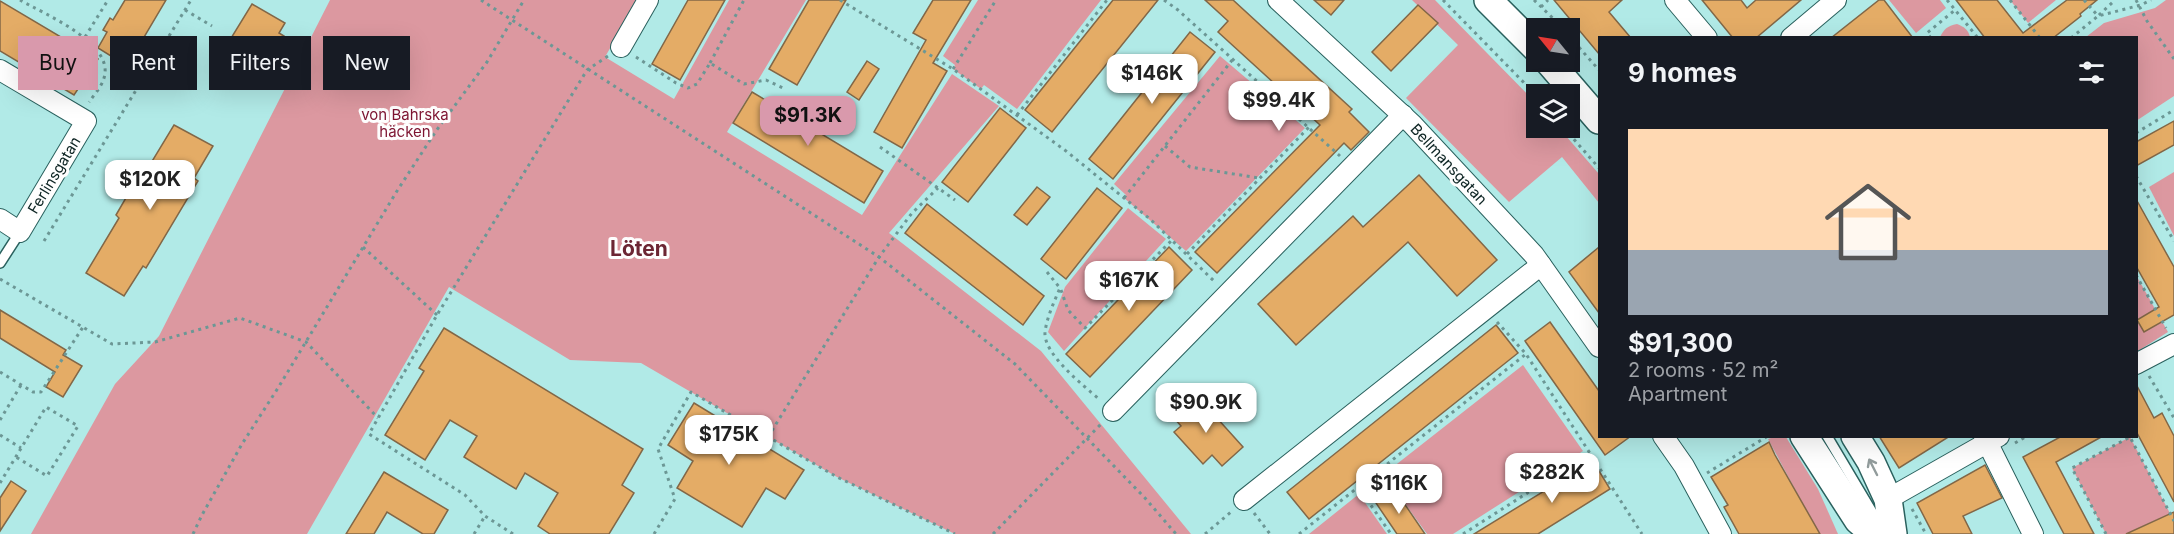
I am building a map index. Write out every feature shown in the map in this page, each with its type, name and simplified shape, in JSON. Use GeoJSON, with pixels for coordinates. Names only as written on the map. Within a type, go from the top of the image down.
{"type":"FeatureCollection","features":[{"type":"Feature","properties":{"kind":"main road"},"geometry":{"type":"LineString","coordinates":[[1488,0],[1526,38]]}},
{"type":"Feature","properties":{"kind":"main road"},"geometry":{"type":"LineString","coordinates":[[1558,72],[1598,119]]}},
{"type":"Feature","properties":{"kind":"main road"},"geometry":{"type":"LineString","coordinates":[[1805,438],[1858,520],[1874,534]]}},
{"type":"Feature","properties":{"kind":"main road"},"geometry":{"type":"LineString","coordinates":[[1856,438],[1871,462],[1888,499],[1893,534]]}},
{"type":"Feature","properties":{"kind":"street"},"geometry":{"type":"LineString","coordinates":[[621,47],[648,0]]}},
{"type":"Feature","properties":{"kind":"street","name":"Bellmansgatan"},"geometry":{"type":"LineString","coordinates":[[1278,0],[1403,115],[1526,246],[1598,346]]}},
{"type":"Feature","properties":{"kind":"street"},"geometry":{"type":"LineString","coordinates":[[1675,0],[1705,36]]}},
{"type":"Feature","properties":{"kind":"street"},"geometry":{"type":"LineString","coordinates":[[1793,36],[1836,0]]}},
{"type":"Feature","properties":{"kind":"street","name":"Ferlinsgatan"},"geometry":{"type":"LineString","coordinates":[[0,70],[86,122],[20,232]]}},
{"type":"Feature","properties":{"kind":"street"},"geometry":{"type":"LineString","coordinates":[[1113,411],[1403,115]]}},
{"type":"Feature","properties":{"kind":"street"},"geometry":{"type":"LineString","coordinates":[[0,219],[20,232]]}},
{"type":"Feature","properties":{"kind":"street"},"geometry":{"type":"LineString","coordinates":[[1244,500],[1541,265]]}},
{"type":"Feature","properties":{"kind":"street"},"geometry":{"type":"LineString","coordinates":[[2141,368],[2171,338]]}},
{"type":"Feature","properties":{"kind":"street"},"geometry":{"type":"LineString","coordinates":[[1664,438],[1684,466],[1720,534]]}},
{"type":"Feature","properties":{"kind":"street"},"geometry":{"type":"LineString","coordinates":[[1888,499],[1990,439],[2032,534]]}},
{"type":"Feature","properties":{"kind":"lane"},"geometry":{"type":"LineString","coordinates":[[0,263],[20,232]]}},
{"type":"Feature","properties":{"kind":"lane"},"geometry":{"type":"LineString","coordinates":[[1828,438],[1885,534]]}},
{"type":"Feature","properties":{"kind":"path"},"geometry":{"type":"LineString","coordinates":[[20,0],[83,36]]}},
{"type":"Feature","properties":{"kind":"path"},"geometry":{"type":"LineString","coordinates":[[86,36],[108,0]]}},
{"type":"Feature","properties":{"kind":"path"},"geometry":{"type":"LineString","coordinates":[[44,241],[191,0]]}},
{"type":"Feature","properties":{"kind":"path"},"geometry":{"type":"LineString","coordinates":[[481,0],[879,257],[1015,364],[1145,498],[1176,534]]}},
{"type":"Feature","properties":{"kind":"path"},"geometry":{"type":"LineString","coordinates":[[193,534],[242,444],[363,248],[436,131],[487,62],[524,0]]}},
{"type":"Feature","properties":{"kind":"path"},"geometry":{"type":"LineString","coordinates":[[513,534],[485,516],[465,495],[369,434],[437,315],[587,70],[621,47],[676,83],[688,88],[698,84],[744,0]]}},
{"type":"Feature","properties":{"kind":"path"},"geometry":{"type":"LineString","coordinates":[[840,0],[953,69],[1017,115],[1124,198],[1228,294]]}},
{"type":"Feature","properties":{"kind":"path"},"geometry":{"type":"LineString","coordinates":[[953,69],[996,0]]}},
{"type":"Feature","properties":{"kind":"path"},"geometry":{"type":"LineString","coordinates":[[1017,115],[1107,0]]}},
{"type":"Feature","properties":{"kind":"path"},"geometry":{"type":"LineString","coordinates":[[1164,0],[1352,167]]}},
{"type":"Feature","properties":{"kind":"path"},"geometry":{"type":"LineString","coordinates":[[1443,0],[1526,85]]}},
{"type":"Feature","properties":{"kind":"path"},"geometry":{"type":"LineString","coordinates":[[1533,0],[1553,18]]}},
{"type":"Feature","properties":{"kind":"path"},"geometry":{"type":"LineString","coordinates":[[1541,7],[1548,0]]}},
{"type":"Feature","properties":{"kind":"path"},"geometry":{"type":"LineString","coordinates":[[1947,0],[1976,36]]}},
{"type":"Feature","properties":{"kind":"path"},"geometry":{"type":"LineString","coordinates":[[2010,0],[2038,36]]}},
{"type":"Feature","properties":{"kind":"path"},"geometry":{"type":"LineString","coordinates":[[2084,0],[2098,16]]}},
{"type":"Feature","properties":{"kind":"path"},"geometry":{"type":"LineString","coordinates":[[2073,36],[2115,0]]}},
{"type":"Feature","properties":{"kind":"path"},"geometry":{"type":"LineString","coordinates":[[2136,0],[2147,21],[2174,59]]}},
{"type":"Feature","properties":{"kind":"path"},"geometry":{"type":"LineString","coordinates":[[2098,16],[2151,0]]}},
{"type":"Feature","properties":{"kind":"path"},"geometry":{"type":"LineString","coordinates":[[185,10],[212,26]]}},
{"type":"Feature","properties":{"kind":"path"},"geometry":{"type":"LineString","coordinates":[[1929,36],[1927,33],[1955,10]]}},
{"type":"Feature","properties":{"kind":"path"},"geometry":{"type":"LineString","coordinates":[[1580,48],[1598,69]]}},
{"type":"Feature","properties":{"kind":"path"},"geometry":{"type":"LineString","coordinates":[[98,51],[105,64],[104,78],[98,88]]}},
{"type":"Feature","properties":{"kind":"path"},"geometry":{"type":"LineString","coordinates":[[1124,198],[1233,59]]}},
{"type":"Feature","properties":{"kind":"path"},"geometry":{"type":"LineString","coordinates":[[710,63],[744,84],[766,80],[785,89]]}},
{"type":"Feature","properties":{"kind":"path"},"geometry":{"type":"LineString","coordinates":[[80,117],[97,90]]}},
{"type":"Feature","properties":{"kind":"path"},"geometry":{"type":"LineString","coordinates":[[2138,132],[2173,113]]}},
{"type":"Feature","properties":{"kind":"path"},"geometry":{"type":"LineString","coordinates":[[1186,254],[1309,127]]}},
{"type":"Feature","properties":{"kind":"path"},"geometry":{"type":"LineString","coordinates":[[1573,138],[1598,167]]}},
{"type":"Feature","properties":{"kind":"path"},"geometry":{"type":"LineString","coordinates":[[1165,146],[1190,167],[1260,178]]}},
{"type":"Feature","properties":{"kind":"path"},"geometry":{"type":"LineString","coordinates":[[880,147],[955,200]]}},
{"type":"Feature","properties":{"kind":"path"},"geometry":{"type":"LineString","coordinates":[[2138,179],[2174,241]]}},
{"type":"Feature","properties":{"kind":"path"},"geometry":{"type":"LineString","coordinates":[[768,437],[879,257],[912,213],[938,188]]}},
{"type":"Feature","properties":{"kind":"path"},"geometry":{"type":"LineString","coordinates":[[1047,272],[1060,288],[1068,310],[1085,328],[1172,240]]}},
{"type":"Feature","properties":{"kind":"path"},"geometry":{"type":"LineString","coordinates":[[363,248],[437,315]]}},
{"type":"Feature","properties":{"kind":"path"},"geometry":{"type":"LineString","coordinates":[[0,279],[112,344],[155,342],[240,318],[306,342],[378,418]]}},
{"type":"Feature","properties":{"kind":"path"},"geometry":{"type":"LineString","coordinates":[[2138,279],[2171,338]]}},
{"type":"Feature","properties":{"kind":"path"},"geometry":{"type":"LineString","coordinates":[[993,534],[1113,411],[1057,360],[1045,335],[1050,312],[1060,288]]}},
{"type":"Feature","properties":{"kind":"path"},"geometry":{"type":"LineString","coordinates":[[1485,309],[1526,354],[1642,534]]}},
{"type":"Feature","properties":{"kind":"path"},"geometry":{"type":"LineString","coordinates":[[0,372],[33,392],[41,392],[82,327]]}},
{"type":"Feature","properties":{"kind":"path"},"geometry":{"type":"LineString","coordinates":[[1299,534],[1526,354]]}},
{"type":"Feature","properties":{"kind":"path"},"geometry":{"type":"LineString","coordinates":[[2141,368],[2174,418]]}},
{"type":"Feature","properties":{"kind":"path"},"geometry":{"type":"LineString","coordinates":[[0,420],[21,385]]}},
{"type":"Feature","properties":{"kind":"path"},"geometry":{"type":"LineString","coordinates":[[654,534],[675,499],[658,449],[691,392],[837,477],[955,534]]}},
{"type":"Feature","properties":{"kind":"path"},"geometry":{"type":"LineString","coordinates":[[0,483],[46,407],[78,426],[47,476],[16,457]]}},
{"type":"Feature","properties":{"kind":"path"},"geometry":{"type":"LineString","coordinates":[[0,435],[21,448]]}},
{"type":"Feature","properties":{"kind":"path"},"geometry":{"type":"LineString","coordinates":[[1693,482],[1765,438]]}},
{"type":"Feature","properties":{"kind":"path"},"geometry":{"type":"LineString","coordinates":[[2106,534],[2072,468],[2128,438]]}},
{"type":"Feature","properties":{"kind":"path"},"geometry":{"type":"LineString","coordinates":[[2131,438],[2174,521]]}},
{"type":"Feature","properties":{"kind":"path"},"geometry":{"type":"LineString","coordinates":[[1463,534],[1590,453]]}},
{"type":"Feature","properties":{"kind":"path"},"geometry":{"type":"LineString","coordinates":[[1358,487],[1391,534]]}},
{"type":"Feature","properties":{"kind":"path"},"geometry":{"type":"LineString","coordinates":[[1205,534],[1244,500],[1270,534]]}},
{"type":"Feature","properties":{"kind":"path"},"geometry":{"type":"LineString","coordinates":[[474,534],[485,516]]}},
{"type":"Feature","properties":{"kind":"green space","name":"von Bahrska häcken"},"geometry":{"type":"Polygon","coordinates":[[[330,0],[638,0],[605,57],[674,99],[729,0],[806,0],[727,132],[862,215],[952,74],[999,106],[889,233],[1041,351],[1191,534],[955,534],[837,477],[641,363],[570,360],[449,287],[307,534],[31,534],[115,384],[159,336],[284,90],[311,90],[311,37],[330,0]]]}},
{"type":"Feature","properties":{"kind":"green space"},"geometry":{"type":"Polygon","coordinates":[[[978,0],[1101,0],[1017,109],[984,85],[981,89],[953,69],[955,65],[943,56],[978,0]]]}},
{"type":"Feature","properties":{"kind":"green space"},"geometry":{"type":"Polygon","coordinates":[[[1412,0],[1435,0],[1526,93],[1526,138],[1568,138],[1598,173],[1598,202],[1562,157],[1509,202],[1406,98],[1458,45],[1412,0]]]}},
{"type":"Feature","properties":{"kind":"green space"},"geometry":{"type":"Polygon","coordinates":[[[1889,0],[1940,0],[1946,8],[1916,33],[1889,0]]]}},
{"type":"Feature","properties":{"kind":"green space"},"geometry":{"type":"Polygon","coordinates":[[[2010,0],[2056,0],[2028,23],[2010,0]]]}},
{"type":"Feature","properties":{"kind":"green space"},"geometry":{"type":"Polygon","coordinates":[[[2166,0],[2174,0],[2174,96],[2138,120],[2138,36],[2087,36],[2104,23],[2155,8],[2166,0]]]}},
{"type":"Feature","properties":{"kind":"green space"},"geometry":{"type":"Polygon","coordinates":[[[1957,24],[1965,29],[1970,36],[1941,36],[1946,28],[1957,24]]]}},
{"type":"Feature","properties":{"kind":"green space"},"geometry":{"type":"Polygon","coordinates":[[[1220,56],[1305,128],[1186,251],[1124,198],[1126,195],[1114,184],[1220,56]]]}},
{"type":"Feature","properties":{"kind":"green space"},"geometry":{"type":"Polygon","coordinates":[[[2174,172],[2174,236],[2149,187],[2174,172]]]}},
{"type":"Feature","properties":{"kind":"green space"},"geometry":{"type":"Polygon","coordinates":[[[1128,208],[1166,239],[1064,351],[1048,332],[1065,287],[1128,208]]]}},
{"type":"Feature","properties":{"kind":"green space"},"geometry":{"type":"Polygon","coordinates":[[[2138,279],[2168,332],[2138,351],[2138,279]]]}},
{"type":"Feature","properties":{"kind":"green space"},"geometry":{"type":"Polygon","coordinates":[[[1523,365],[1583,451],[1453,534],[1427,534],[1395,490],[1397,489],[1395,486],[1373,502],[1365,489],[1523,365]]]}},
{"type":"Feature","properties":{"kind":"green space"},"geometry":{"type":"Polygon","coordinates":[[[1787,438],[1818,489],[1838,534],[1819,534],[1768,439],[1787,438]]]}},
{"type":"Feature","properties":{"kind":"green space"},"geometry":{"type":"Polygon","coordinates":[[[2131,438],[2174,521],[2165,534],[2158,519],[2126,534],[2106,534],[2072,468],[2131,438]]]}},
{"type":"Feature","properties":{"kind":"green space"},"geometry":{"type":"Polygon","coordinates":[[[1359,494],[1387,534],[1309,534],[1359,494]]]}},
{"type":"Feature","properties":{"kind":"building"},"geometry":{"type":"Polygon","coordinates":[[[125,0],[166,0],[145,36],[110,36],[110,55],[98,48],[107,32],[103,30],[110,18],[113,20],[125,0]]]}},
{"type":"Feature","properties":{"kind":"building"},"geometry":{"type":"Polygon","coordinates":[[[688,0],[725,0],[680,80],[652,64],[688,0]]]}},
{"type":"Feature","properties":{"kind":"building"},"geometry":{"type":"Polygon","coordinates":[[[809,0],[846,0],[797,85],[769,69],[809,0]]]}},
{"type":"Feature","properties":{"kind":"building"},"geometry":{"type":"Polygon","coordinates":[[[933,0],[971,0],[933,63],[947,71],[902,148],[874,132],[926,40],[913,33],[933,0]]]}},
{"type":"Feature","properties":{"kind":"building"},"geometry":{"type":"Polygon","coordinates":[[[1113,0],[1158,0],[1052,132],[1025,110],[1113,0]]]}},
{"type":"Feature","properties":{"kind":"building"},"geometry":{"type":"Polygon","coordinates":[[[1205,0],[1233,0],[1352,109],[1349,112],[1369,132],[1351,150],[1344,143],[1217,273],[1195,252],[1320,125],[1218,32],[1228,21],[1205,0]]]}},
{"type":"Feature","properties":{"kind":"building"},"geometry":{"type":"Polygon","coordinates":[[[1314,0],[1344,0],[1331,15],[1314,0]]]}},
{"type":"Feature","properties":{"kind":"building"},"geometry":{"type":"Polygon","coordinates":[[[1554,0],[1622,0],[1609,12],[1629,36],[1598,36],[1598,53],[1580,31],[1580,18],[1569,18],[1554,0]]]}},
{"type":"Feature","properties":{"kind":"building"},"geometry":{"type":"Polygon","coordinates":[[[1702,0],[1741,0],[1747,8],[1756,0],[1801,0],[1758,36],[1731,36],[1702,0]]]}},
{"type":"Feature","properties":{"kind":"building"},"geometry":{"type":"Polygon","coordinates":[[[1879,0],[1884,0],[1911,36],[1834,36],[1879,0]]]}},
{"type":"Feature","properties":{"kind":"building"},"geometry":{"type":"Polygon","coordinates":[[[1956,0],[1997,0],[2023,33],[2067,0],[2097,0],[2056,36],[1983,36],[1956,0]]]}},
{"type":"Feature","properties":{"kind":"building"},"geometry":{"type":"Polygon","coordinates":[[[0,1],[59,36],[18,36],[18,62],[0,51],[0,1]]]}},
{"type":"Feature","properties":{"kind":"building"},"geometry":{"type":"Polygon","coordinates":[[[252,4],[285,23],[279,33],[284,36],[232,36],[252,4]]]}},
{"type":"Feature","properties":{"kind":"building"},"geometry":{"type":"Polygon","coordinates":[[[1418,5],[1438,23],[1391,71],[1372,52],[1418,5]]]}},
{"type":"Feature","properties":{"kind":"building"},"geometry":{"type":"Polygon","coordinates":[[[1190,32],[1215,52],[1113,179],[1089,159],[1190,32]]]}},
{"type":"Feature","properties":{"kind":"building"},"geometry":{"type":"Polygon","coordinates":[[[867,61],[879,69],[859,100],[847,92],[867,61]]]}},
{"type":"Feature","properties":{"kind":"building"},"geometry":{"type":"Polygon","coordinates":[[[66,90],[77,90],[74,95],[66,90]]]}},
{"type":"Feature","properties":{"kind":"building"},"geometry":{"type":"Polygon","coordinates":[[[752,92],[883,171],[864,203],[733,123],[752,92]]]}},
{"type":"Feature","properties":{"kind":"building"},"geometry":{"type":"Polygon","coordinates":[[[1000,108],[1026,128],[968,202],[942,182],[1000,108]]]}},
{"type":"Feature","properties":{"kind":"building"},"geometry":{"type":"Polygon","coordinates":[[[2174,121],[2174,145],[2138,165],[2138,141],[2174,121]]]}},
{"type":"Feature","properties":{"kind":"building"},"geometry":{"type":"Polygon","coordinates":[[[174,125],[213,146],[194,178],[198,181],[146,268],[143,266],[124,296],[86,273],[119,218],[116,215],[138,177],[142,178],[174,125]]]}},
{"type":"Feature","properties":{"kind":"building"},"geometry":{"type":"Polygon","coordinates":[[[1419,175],[1497,260],[1457,296],[1408,242],[1296,345],[1258,304],[1353,216],[1363,227],[1419,175]]]}},
{"type":"Feature","properties":{"kind":"building"},"geometry":{"type":"Polygon","coordinates":[[[1037,187],[1050,197],[1027,225],[1014,215],[1037,187]]]}},
{"type":"Feature","properties":{"kind":"building"},"geometry":{"type":"Polygon","coordinates":[[[1097,188],[1122,208],[1066,279],[1041,259],[1097,188]]]}},
{"type":"Feature","properties":{"kind":"building"},"geometry":{"type":"Polygon","coordinates":[[[2138,203],[2174,267],[2174,315],[2144,332],[2138,319],[2159,307],[2138,270],[2138,203]]]}},
{"type":"Feature","properties":{"kind":"building"},"geometry":{"type":"Polygon","coordinates":[[[927,204],[1044,296],[1023,325],[905,233],[927,204]]]}},
{"type":"Feature","properties":{"kind":"building"},"geometry":{"type":"Polygon","coordinates":[[[1169,247],[1192,270],[1090,377],[1066,354],[1169,247]]]}},
{"type":"Feature","properties":{"kind":"building"},"geometry":{"type":"Polygon","coordinates":[[[1598,248],[1598,312],[1569,272],[1598,248]]]}},
{"type":"Feature","properties":{"kind":"building"},"geometry":{"type":"Polygon","coordinates":[[[0,310],[66,350],[63,355],[82,366],[63,397],[46,387],[55,372],[0,338],[0,310]]]}},
{"type":"Feature","properties":{"kind":"building"},"geometry":{"type":"Polygon","coordinates":[[[1550,322],[1598,390],[1598,438],[1628,438],[1605,455],[1525,341],[1550,322]]]}},
{"type":"Feature","properties":{"kind":"building"},"geometry":{"type":"Polygon","coordinates":[[[1496,325],[1518,353],[1309,519],[1287,492],[1496,325]]]}},
{"type":"Feature","properties":{"kind":"building"},"geometry":{"type":"Polygon","coordinates":[[[444,328],[643,449],[622,485],[634,493],[609,534],[550,534],[538,526],[558,493],[525,473],[516,489],[464,457],[477,436],[450,420],[425,460],[385,435],[424,371],[419,368],[444,328]]]}},
{"type":"Feature","properties":{"kind":"building"},"geometry":{"type":"Polygon","coordinates":[[[2138,388],[2154,418],[2162,413],[2174,436],[2174,502],[2138,435],[2138,388]]]}},
{"type":"Feature","properties":{"kind":"building"},"geometry":{"type":"Polygon","coordinates":[[[1198,397],[1243,447],[1222,466],[1212,455],[1203,464],[1174,432],[1181,426],[1174,418],[1198,397]]]}},
{"type":"Feature","properties":{"kind":"building"},"geometry":{"type":"Polygon","coordinates":[[[694,403],[804,470],[785,499],[766,488],[742,527],[677,488],[693,461],[668,445],[694,403]]]}},
{"type":"Feature","properties":{"kind":"building"},"geometry":{"type":"Polygon","coordinates":[[[1880,438],[1947,438],[1899,468],[1880,438]]]}},
{"type":"Feature","properties":{"kind":"building"},"geometry":{"type":"Polygon","coordinates":[[[2058,438],[2099,438],[2056,462],[2094,534],[2064,534],[2023,457],[2058,438]]]}},
{"type":"Feature","properties":{"kind":"building"},"geometry":{"type":"Polygon","coordinates":[[[1769,442],[1820,534],[1739,534],[1724,507],[1728,505],[1711,477],[1769,442]]]}},
{"type":"Feature","properties":{"kind":"building"},"geometry":{"type":"Polygon","coordinates":[[[1593,461],[1610,489],[1538,534],[1474,534],[1593,461]]]}},
{"type":"Feature","properties":{"kind":"building"},"geometry":{"type":"Polygon","coordinates":[[[1985,465],[2002,498],[1963,516],[1972,534],[1933,534],[1917,503],[1985,465]]]}},
{"type":"Feature","properties":{"kind":"building"},"geometry":{"type":"Polygon","coordinates":[[[384,472],[448,510],[434,534],[423,534],[387,512],[374,534],[346,534],[384,472]]]}},
{"type":"Feature","properties":{"kind":"building"},"geometry":{"type":"Polygon","coordinates":[[[11,481],[26,491],[0,531],[0,498],[11,481]]]}},
{"type":"Feature","properties":{"kind":"building"},"geometry":{"type":"Polygon","coordinates":[[[1395,490],[1425,534],[1397,534],[1376,503],[1395,490]]]}},
{"type":"Feature","properties":{"kind":"building"},"geometry":{"type":"Polygon","coordinates":[[[2174,512],[2174,534],[2126,534],[2174,512]]]}},
{"type":"Feature","properties":{"kind":"district","name":"Löten"},"geometry":{"type":"Point","coordinates":[639,248]}}]}
